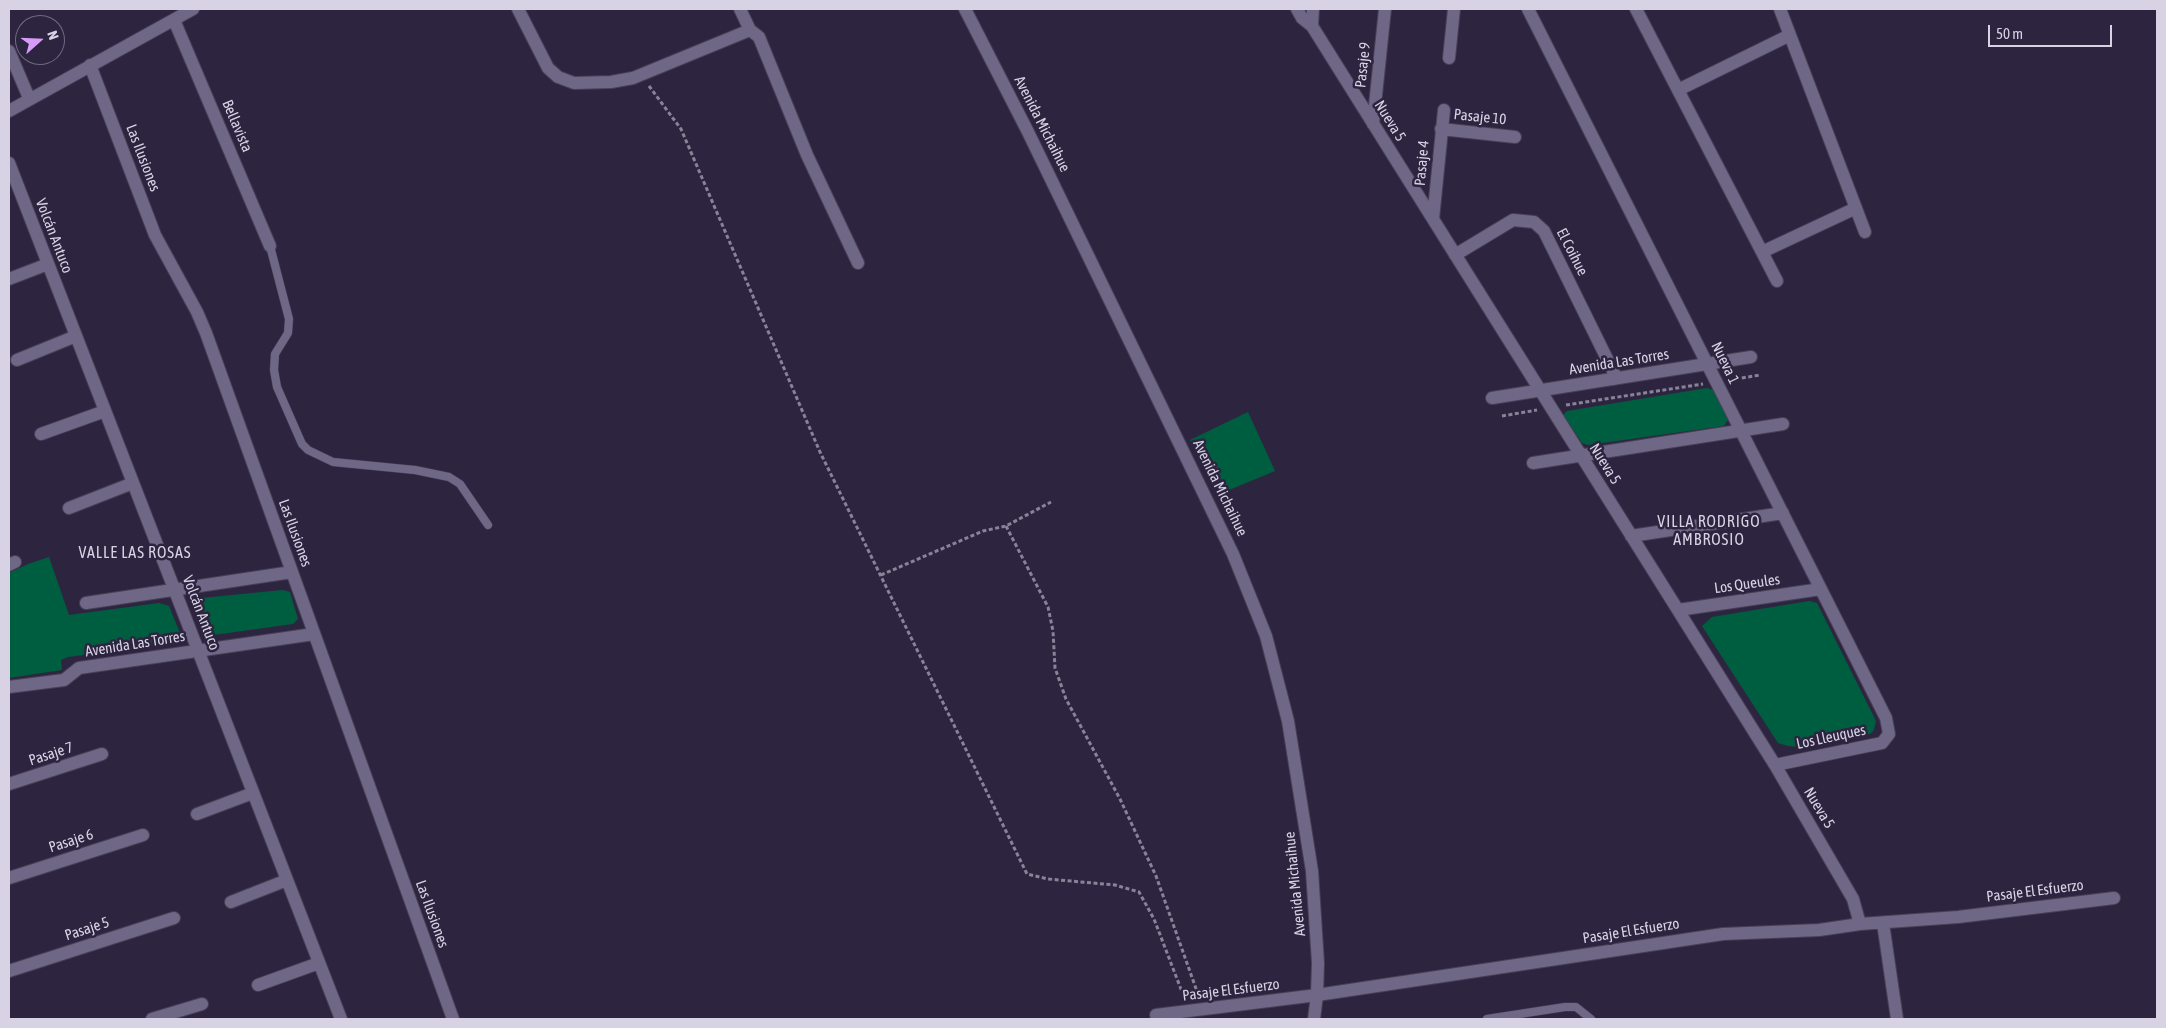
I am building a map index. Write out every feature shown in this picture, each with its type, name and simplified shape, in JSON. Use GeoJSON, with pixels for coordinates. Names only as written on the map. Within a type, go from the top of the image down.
{"type":"FeatureCollection","features":[{"type":"Feature","properties":{"kind":"street"},"geometry":{"type":"LineString","coordinates":[[9,111],[29,98],[193,9]]}},
{"type":"Feature","properties":{"kind":"street"},"geometry":{"type":"LineString","coordinates":[[518,9],[545,62],[558,77],[574,83],[611,82],[640,76],[750,30]]}},
{"type":"Feature","properties":{"kind":"street"},"geometry":{"type":"LineString","coordinates":[[740,9],[750,30],[759,37],[807,155],[858,263]]}},
{"type":"Feature","properties":{"kind":"street","name":"Avenida Michaihue"},"geometry":{"type":"LineString","coordinates":[[965,9],[1086,250],[1234,554],[1256,608],[1282,692],[1308,840],[1316,910],[1317,995],[1314,1019]]}},
{"type":"Feature","properties":{"kind":"street","name":"Nueva 5"},"geometry":{"type":"LineString","coordinates":[[1296,9],[1312,26],[1775,765],[1853,899],[1860,924]]}},
{"type":"Feature","properties":{"kind":"street"},"geometry":{"type":"LineString","coordinates":[[1312,26],[1313,9]]}},
{"type":"Feature","properties":{"kind":"street","name":"Pasaje 9"},"geometry":{"type":"LineString","coordinates":[[1374,124],[1385,9]]}},
{"type":"Feature","properties":{"kind":"street"},"geometry":{"type":"LineString","coordinates":[[1449,58],[1454,9]]}},
{"type":"Feature","properties":{"kind":"street","name":"Nueva 1"},"geometry":{"type":"LineString","coordinates":[[1528,9],[1886,718],[1889,734]]}},
{"type":"Feature","properties":{"kind":"street"},"geometry":{"type":"LineString","coordinates":[[1636,9],[1777,281]]}},
{"type":"Feature","properties":{"kind":"street"},"geometry":{"type":"LineString","coordinates":[[1780,9],[1865,232]]}},
{"type":"Feature","properties":{"kind":"street","name":"Bellavista"},"geometry":{"type":"LineString","coordinates":[[174,20],[270,246]]}},
{"type":"Feature","properties":{"kind":"street"},"geometry":{"type":"LineString","coordinates":[[1678,90],[1790,34]]}},
{"type":"Feature","properties":{"kind":"street"},"geometry":{"type":"LineString","coordinates":[[9,52],[29,98]]}},
{"type":"Feature","properties":{"kind":"street","name":"Las Ilusiones"},"geometry":{"type":"LineString","coordinates":[[90,65],[155,235],[197,312],[452,1019]]}},
{"type":"Feature","properties":{"kind":"street","name":"Pasaje 4"},"geometry":{"type":"LineString","coordinates":[[1433,219],[1444,110]]}},
{"type":"Feature","properties":{"kind":"street","name":"Pasaje 10"},"geometry":{"type":"LineString","coordinates":[[1442,129],[1514,137]]}},
{"type":"Feature","properties":{"kind":"street","name":"Volcán Antuco"},"geometry":{"type":"LineString","coordinates":[[9,163],[14,190],[48,264],[341,1019]]}},
{"type":"Feature","properties":{"kind":"street"},"geometry":{"type":"LineString","coordinates":[[1762,252],[1856,208]]}},
{"type":"Feature","properties":{"kind":"street","name":"El Coihue"},"geometry":{"type":"LineString","coordinates":[[1455,255],[1513,220],[1534,222],[1544,231],[1614,373],[1614,379]]}},
{"type":"Feature","properties":{"kind":"street"},"geometry":{"type":"LineString","coordinates":[[9,279],[48,264]]}},
{"type":"Feature","properties":{"kind":"street"},"geometry":{"type":"LineString","coordinates":[[17,360],[76,336]]}},
{"type":"Feature","properties":{"kind":"street","name":"Avenida Las Torres"},"geometry":{"type":"LineString","coordinates":[[1492,398],[1751,357]]}},
{"type":"Feature","properties":{"kind":"street"},"geometry":{"type":"LineString","coordinates":[[41,434],[105,411]]}},
{"type":"Feature","properties":{"kind":"street"},"geometry":{"type":"LineString","coordinates":[[1533,463],[1783,424]]}},
{"type":"Feature","properties":{"kind":"street"},"geometry":{"type":"LineString","coordinates":[[69,508],[133,483]]}},
{"type":"Feature","properties":{"kind":"street"},"geometry":{"type":"LineString","coordinates":[[1631,536],[1782,513]]}},
{"type":"Feature","properties":{"kind":"street"},"geometry":{"type":"LineString","coordinates":[[86,603],[292,572]]}},
{"type":"Feature","properties":{"kind":"street","name":"Los Queules"},"geometry":{"type":"LineString","coordinates":[[1678,610],[1821,589]]}},
{"type":"Feature","properties":{"kind":"street","name":"Avenida Las Torres"},"geometry":{"type":"LineString","coordinates":[[9,688],[64,680],[80,668],[314,634]]}},
{"type":"Feature","properties":{"kind":"street","name":"Los Lleuques"},"geometry":{"type":"LineString","coordinates":[[1775,765],[1882,743],[1889,734]]}},
{"type":"Feature","properties":{"kind":"street","name":"Pasaje 7"},"geometry":{"type":"LineString","coordinates":[[9,784],[102,754]]}},
{"type":"Feature","properties":{"kind":"street"},"geometry":{"type":"LineString","coordinates":[[197,814],[253,793]]}},
{"type":"Feature","properties":{"kind":"street","name":"Pasaje 6"},"geometry":{"type":"LineString","coordinates":[[9,878],[143,836]]}},
{"type":"Feature","properties":{"kind":"street"},"geometry":{"type":"LineString","coordinates":[[231,902],[287,880]]}},
{"type":"Feature","properties":{"kind":"street","name":"Pasaje El Esfuerzo"},"geometry":{"type":"LineString","coordinates":[[1156,1016],[1317,995],[1723,934],[1819,930],[1860,924],[1958,917],[2114,898]]}},
{"type":"Feature","properties":{"kind":"street","name":"Pasaje 5"},"geometry":{"type":"LineString","coordinates":[[9,971],[174,918]]}},
{"type":"Feature","properties":{"kind":"street"},"geometry":{"type":"LineString","coordinates":[[1883,922],[1897,1019]]}},
{"type":"Feature","properties":{"kind":"street"},"geometry":{"type":"LineString","coordinates":[[258,985],[319,963]]}},
{"type":"Feature","properties":{"kind":"street"},"geometry":{"type":"LineString","coordinates":[[152,1019],[202,1004]]}},
{"type":"Feature","properties":{"kind":"lane"},"geometry":{"type":"LineString","coordinates":[[270,246],[289,319],[288,333],[275,354],[274,370],[277,387],[302,444],[308,450],[333,462],[415,470],[449,477],[460,484],[488,525]]}},
{"type":"Feature","properties":{"kind":"lane"},"geometry":{"type":"LineString","coordinates":[[1487,1019],[1565,1006],[1576,1007],[1592,1019]]}},
{"type":"Feature","properties":{"kind":"path"},"geometry":{"type":"LineString","coordinates":[[640,76],[662,101],[681,128],[820,452],[1027,874],[1048,879],[1115,885],[1139,892],[1154,918],[1190,1011]]}},
{"type":"Feature","properties":{"kind":"path"},"geometry":{"type":"LineString","coordinates":[[1502,416],[1760,375]]}},
{"type":"Feature","properties":{"kind":"path"},"geometry":{"type":"LineString","coordinates":[[881,575],[983,531],[1006,526],[1051,502]]}},
{"type":"Feature","properties":{"kind":"path"},"geometry":{"type":"LineString","coordinates":[[1006,526],[1048,606],[1053,631],[1055,668],[1066,699],[1120,799],[1156,876],[1204,1010]]}},
{"type":"Feature","properties":{"kind":"green space"},"geometry":{"type":"Polygon","coordinates":[[[1707,388],[1714,390],[1728,420],[1724,426],[1588,445],[1582,443],[1563,415],[1567,411],[1707,388]]]}},
{"type":"Feature","properties":{"kind":"green space"},"geometry":{"type":"Polygon","coordinates":[[[1248,412],[1275,471],[1217,495],[1190,440],[1248,412]]]}},
{"type":"Feature","properties":{"kind":"green space"},"geometry":{"type":"Polygon","coordinates":[[[49,557],[69,615],[159,603],[169,606],[182,638],[175,643],[68,657],[61,660],[62,670],[9,678],[9,573],[49,557]]]}},
{"type":"Feature","properties":{"kind":"green space"},"geometry":{"type":"Polygon","coordinates":[[[283,590],[290,592],[298,619],[293,624],[213,635],[206,630],[196,604],[201,598],[283,590]]]}},
{"type":"Feature","properties":{"kind":"green space"},"geometry":{"type":"Polygon","coordinates":[[[1809,601],[1817,603],[1876,721],[1874,730],[1870,734],[1800,747],[1788,746],[1778,743],[1702,626],[1712,617],[1809,601]]]}},
{"type":"Feature","properties":{"kind":"district","name":"VILLA RODRIGO AMBROSIO"},"geometry":{"type":"Point","coordinates":[1709,531]}},
{"type":"Feature","properties":{"kind":"district","name":"VALLE LAS ROSAS"},"geometry":{"type":"Point","coordinates":[135,553]}}]}
